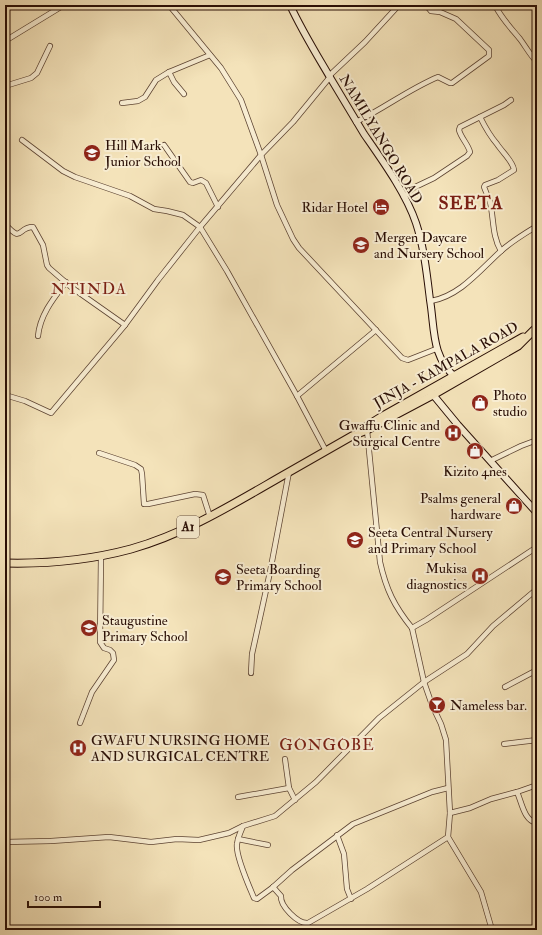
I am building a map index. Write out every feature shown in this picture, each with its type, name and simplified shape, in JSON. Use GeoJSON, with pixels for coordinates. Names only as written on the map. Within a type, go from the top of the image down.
{"type":"FeatureCollection","features":[{"type":"Feature","properties":{"kind":"highway","name":"JINJA - KAMPALA ROAD"},"geometry":{"type":"LineString","coordinates":[[352,436],[368,430],[535,330]]}},
{"type":"Feature","properties":{"kind":"highway","name":"JINJA - KAMPALA ROAD"},"geometry":{"type":"LineString","coordinates":[[5,563],[63,561],[101,555],[131,548],[168,536],[210,517],[253,494],[352,436],[367,425],[431,393]]}},
{"type":"Feature","properties":{"kind":"main road","name":"NAMILYANGO ROAD"},"geometry":{"type":"LineString","coordinates":[[291,6],[308,41],[356,122],[387,168],[404,197],[415,221],[419,233],[436,349],[441,360],[456,378]]}},
{"type":"Feature","properties":{"kind":"main road"},"geometry":{"type":"LineString","coordinates":[[431,393],[537,513]]}},
{"type":"Feature","properties":{"kind":"street"},"geometry":{"type":"LineString","coordinates":[[5,40],[64,5]]}},
{"type":"Feature","properties":{"kind":"street"},"geometry":{"type":"LineString","coordinates":[[169,5],[232,84],[241,100],[261,155],[276,205],[299,248],[397,353],[405,359],[408,360],[436,349]]}},
{"type":"Feature","properties":{"kind":"street"},"geometry":{"type":"LineString","coordinates":[[5,395],[25,401],[51,413],[125,325],[200,227],[261,155],[293,122],[330,76],[400,5]]}},
{"type":"Feature","properties":{"kind":"street"},"geometry":{"type":"LineString","coordinates":[[356,122],[424,82],[438,77],[450,84],[489,56],[489,50],[456,19],[440,12],[431,11],[426,5]]}},
{"type":"Feature","properties":{"kind":"street"},"geometry":{"type":"LineString","coordinates":[[495,5],[499,13],[537,62]]}},
{"type":"Feature","properties":{"kind":"street"},"geometry":{"type":"LineString","coordinates":[[5,86],[31,78],[37,73],[50,46]]}},
{"type":"Feature","properties":{"kind":"street"},"geometry":{"type":"LineString","coordinates":[[122,103],[138,101],[145,97],[156,80],[169,72],[210,55]]}},
{"type":"Feature","properties":{"kind":"street"},"geometry":{"type":"LineString","coordinates":[[169,72],[174,82],[184,94]]}},
{"type":"Feature","properties":{"kind":"street"},"geometry":{"type":"LineString","coordinates":[[404,197],[413,188],[434,178],[467,156],[470,152],[459,130],[460,127],[511,100]]}},
{"type":"Feature","properties":{"kind":"street"},"geometry":{"type":"LineString","coordinates":[[480,117],[496,144],[512,164],[514,169],[498,180],[485,185],[484,187],[490,202],[495,237],[501,251]]}},
{"type":"Feature","properties":{"kind":"street"},"geometry":{"type":"LineString","coordinates":[[22,140],[50,162],[74,177],[130,196],[154,209],[183,215],[200,227],[227,271],[326,451]]}},
{"type":"Feature","properties":{"kind":"street"},"geometry":{"type":"LineString","coordinates":[[164,146],[190,182],[193,183],[202,180],[206,183],[218,207]]}},
{"type":"Feature","properties":{"kind":"street"},"geometry":{"type":"LineString","coordinates":[[5,224],[12,232],[16,234],[20,234],[29,227],[34,227],[43,245],[47,265],[89,300],[125,325]]}},
{"type":"Feature","properties":{"kind":"street"},"geometry":{"type":"LineString","coordinates":[[430,301],[446,297],[457,290],[476,276],[501,251],[519,237],[537,226]]}},
{"type":"Feature","properties":{"kind":"street"},"geometry":{"type":"LineString","coordinates":[[38,336],[40,322],[43,315],[66,282]]}},
{"type":"Feature","properties":{"kind":"street"},"geometry":{"type":"LineString","coordinates":[[297,396],[376,330]]}},
{"type":"Feature","properties":{"kind":"street"},"geometry":{"type":"LineString","coordinates":[[368,430],[380,562],[384,581],[392,600],[401,615],[412,628],[424,682],[446,740],[450,813],[448,837],[481,892],[492,930]]}},
{"type":"Feature","properties":{"kind":"street"},"geometry":{"type":"LineString","coordinates":[[490,461],[537,440]]}},
{"type":"Feature","properties":{"kind":"street"},"geometry":{"type":"LineString","coordinates":[[99,453],[135,465],[141,469],[144,504],[195,494],[203,495],[210,517]]}},
{"type":"Feature","properties":{"kind":"street"},"geometry":{"type":"LineString","coordinates":[[251,673],[252,654],[270,572],[289,472]]}},
{"type":"Feature","properties":{"kind":"street"},"geometry":{"type":"LineString","coordinates":[[412,628],[537,547]]}},
{"type":"Feature","properties":{"kind":"street"},"geometry":{"type":"LineString","coordinates":[[80,723],[92,692],[114,660],[110,650],[104,648],[100,642],[101,555]]}},
{"type":"Feature","properties":{"kind":"street"},"geometry":{"type":"LineString","coordinates":[[5,842],[51,841],[109,837],[151,842],[177,839],[199,840],[229,834],[243,826],[275,816],[316,782],[379,718],[424,682],[467,654],[493,626],[537,589]]}},
{"type":"Feature","properties":{"kind":"street"},"geometry":{"type":"LineString","coordinates":[[505,687],[537,670]]}},
{"type":"Feature","properties":{"kind":"street"},"geometry":{"type":"LineString","coordinates":[[504,744],[537,740]]}},
{"type":"Feature","properties":{"kind":"street"},"geometry":{"type":"LineString","coordinates":[[285,759],[289,788],[295,800]]}},
{"type":"Feature","properties":{"kind":"street"},"geometry":{"type":"LineString","coordinates":[[450,813],[470,808],[491,799],[537,785]]}},
{"type":"Feature","properties":{"kind":"street"},"geometry":{"type":"LineString","coordinates":[[238,797],[289,788]]}},
{"type":"Feature","properties":{"kind":"street"},"geometry":{"type":"LineString","coordinates":[[243,826],[238,839],[237,851],[254,898],[258,898],[273,888],[292,870],[353,824],[432,792],[448,788]]}},
{"type":"Feature","properties":{"kind":"street"},"geometry":{"type":"LineString","coordinates":[[517,792],[527,818],[530,821],[537,823]]}},
{"type":"Feature","properties":{"kind":"street"},"geometry":{"type":"LineString","coordinates":[[337,835],[344,854],[345,878],[347,890],[351,899]]}},
{"type":"Feature","properties":{"kind":"street"},"geometry":{"type":"LineString","coordinates":[[273,888],[281,896],[280,901],[283,905],[293,916],[305,924],[351,899],[448,837]]}},
{"type":"Feature","properties":{"kind":"street"},"geometry":{"type":"LineString","coordinates":[[238,839],[268,845]]}},
{"type":"Feature","properties":{"kind":"place","name":"Hill Mark Junior School"},"geometry":{"type":"Point","coordinates":[92,153]}},
{"type":"Feature","properties":{"kind":"place","name":"Ridar Hotel"},"geometry":{"type":"Point","coordinates":[381,207]}},
{"type":"Feature","properties":{"kind":"place","name":"Mergen Daycare and Nursery School"},"geometry":{"type":"Point","coordinates":[361,245]}},
{"type":"Feature","properties":{"kind":"place","name":"Photo studio"},"geometry":{"type":"Point","coordinates":[480,403]}},
{"type":"Feature","properties":{"kind":"place","name":"Gwaffu Clinic and Surgical Centre"},"geometry":{"type":"Point","coordinates":[453,433]}},
{"type":"Feature","properties":{"kind":"place","name":"Kizito 4nes"},"geometry":{"type":"Point","coordinates":[475,451]}},
{"type":"Feature","properties":{"kind":"place","name":"Psalms general hardware"},"geometry":{"type":"Point","coordinates":[514,506]}},
{"type":"Feature","properties":{"kind":"place","name":"Seeta Central Nursery and Primary School"},"geometry":{"type":"Point","coordinates":[355,540]}},
{"type":"Feature","properties":{"kind":"place","name":"Mukisa diagnostics"},"geometry":{"type":"Point","coordinates":[480,576]}},
{"type":"Feature","properties":{"kind":"place","name":"Seeta Boarding Primary School"},"geometry":{"type":"Point","coordinates":[223,577]}},
{"type":"Feature","properties":{"kind":"place","name":"Staugustine Primary School"},"geometry":{"type":"Point","coordinates":[89,628]}},
{"type":"Feature","properties":{"kind":"place","name":"Nameless bar."},"geometry":{"type":"Point","coordinates":[437,705]}},
{"type":"Feature","properties":{"kind":"place","name":"GWAFU NURSING HOME AND SURGICAL CENTRE"},"geometry":{"type":"Point","coordinates":[78,748]}},
{"type":"Feature","properties":{"kind":"district","name":"SEETA"},"geometry":{"type":"Point","coordinates":[471,203]}},
{"type":"Feature","properties":{"kind":"district","name":"NTINDA"},"geometry":{"type":"Point","coordinates":[89,289]}},
{"type":"Feature","properties":{"kind":"district","name":"GONGOBE"},"geometry":{"type":"Point","coordinates":[327,745]}}]}
